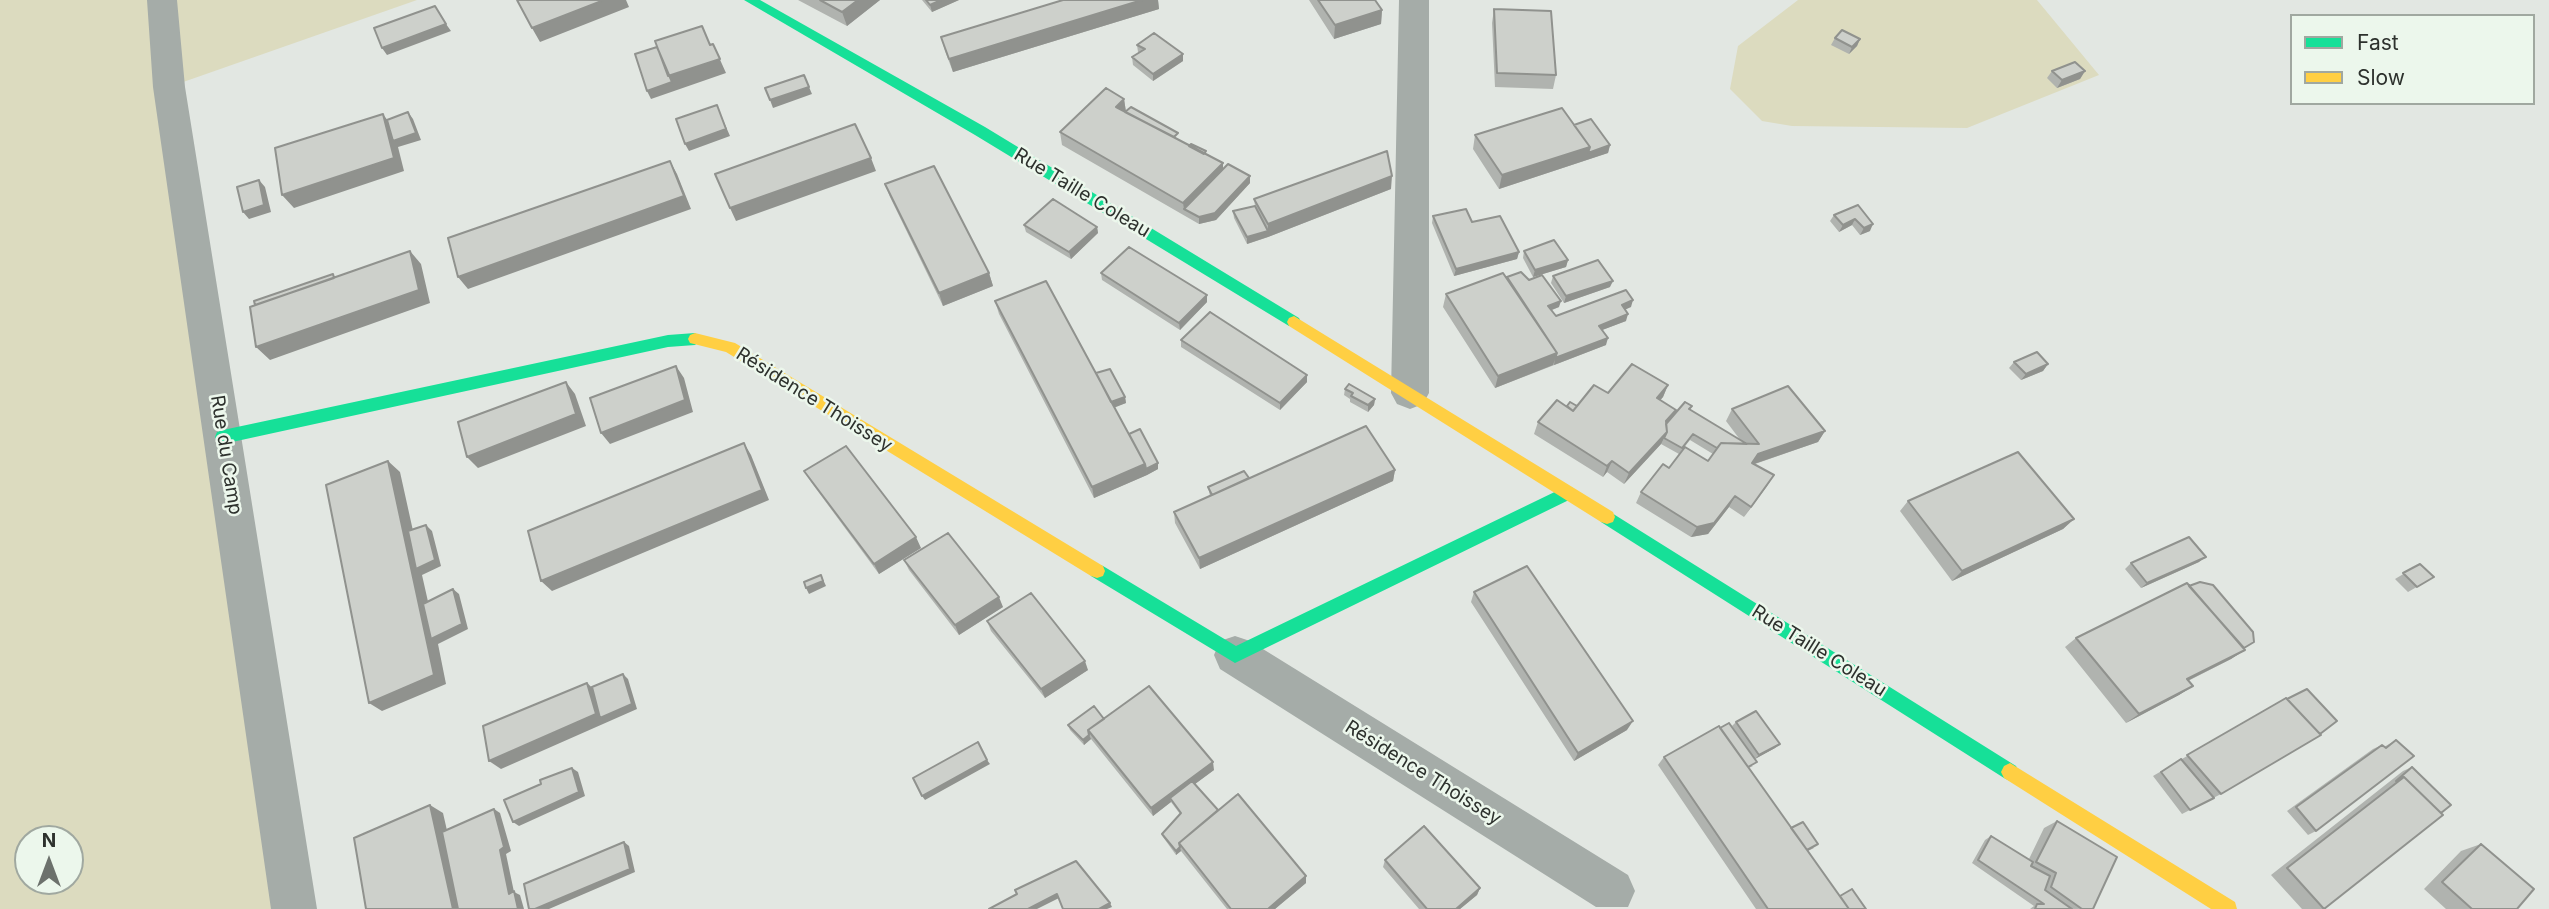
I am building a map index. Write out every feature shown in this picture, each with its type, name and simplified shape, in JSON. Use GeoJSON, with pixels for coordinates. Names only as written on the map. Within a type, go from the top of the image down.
{"type":"FeatureCollection","features":[{"type":"Feature","properties":{"kind":"street","name":"Rue du Camp"},"geometry":{"type":"LineString","coordinates":[[162,0],[169,87],[295,909]]}},
{"type":"Feature","properties":{"kind":"street","name":"Rue Taille Coleau"},"geometry":{"type":"LineString","coordinates":[[750,0],[980,131],[1410,393],[2228,909]]}},
{"type":"Feature","properties":{"kind":"street"},"geometry":{"type":"LineString","coordinates":[[1410,393],[1415,0]]}},
{"type":"Feature","properties":{"kind":"street","name":"Résidence Thoissey"},"geometry":{"type":"LineString","coordinates":[[223,437],[668,341],[702,338],[730,347],[1235,655],[1612,891]]}},
{"type":"Feature","properties":{"kind":"street"},"geometry":{"type":"LineString","coordinates":[[1235,655],[1567,493]]}},
{"type":"Feature","properties":{"kind":"green space"},"geometry":{"type":"Polygon","coordinates":[[[0,0],[417,0],[169,87],[294,909],[0,909],[0,0]]]}},
{"type":"Feature","properties":{"kind":"green space"},"geometry":{"type":"Polygon","coordinates":[[[1798,0],[2037,0],[2099,75],[1967,128],[1792,126],[1762,121],[1730,89],[1738,46],[1798,0]]]}},
{"type":"Feature","properties":{"kind":"building"},"geometry":{"type":"Polygon","coordinates":[[[517,0],[604,0],[532,28],[517,0]]]}},
{"type":"Feature","properties":{"kind":"building"},"geometry":{"type":"Polygon","coordinates":[[[820,0],[858,0],[842,12],[820,0]]]}},
{"type":"Feature","properties":{"kind":"building"},"geometry":{"type":"Polygon","coordinates":[[[926,0],[941,0],[930,5],[926,0]]]}},
{"type":"Feature","properties":{"kind":"building"},"geometry":{"type":"Polygon","coordinates":[[[1063,0],[1142,0],[949,59],[941,37],[1063,0]]]}},
{"type":"Feature","properties":{"kind":"building"},"geometry":{"type":"Polygon","coordinates":[[[1318,0],[1375,0],[1382,10],[1335,25],[1318,0]]]}},
{"type":"Feature","properties":{"kind":"building"},"geometry":{"type":"Polygon","coordinates":[[[435,6],[446,24],[382,48],[374,28],[435,6]]]}},
{"type":"Feature","properties":{"kind":"building"},"geometry":{"type":"Polygon","coordinates":[[[1494,9],[1551,11],[1556,75],[1497,73],[1494,9]]]}},
{"type":"Feature","properties":{"kind":"building"},"geometry":{"type":"Polygon","coordinates":[[[702,26],[720,59],[668,76],[655,41],[702,26]]]}},
{"type":"Feature","properties":{"kind":"building"},"geometry":{"type":"Polygon","coordinates":[[[1842,30],[1860,39],[1852,47],[1835,38],[1842,30]]]}},
{"type":"Feature","properties":{"kind":"building"},"geometry":{"type":"Polygon","coordinates":[[[1154,33],[1183,54],[1153,74],[1132,57],[1145,49],[1137,45],[1154,33]]]}},
{"type":"Feature","properties":{"kind":"building"},"geometry":{"type":"Polygon","coordinates":[[[657,47],[672,82],[647,91],[635,54],[657,47]]]}},
{"type":"Feature","properties":{"kind":"building"},"geometry":{"type":"Polygon","coordinates":[[[2075,62],[2085,71],[2062,80],[2052,71],[2075,62]]]}},
{"type":"Feature","properties":{"kind":"building"},"geometry":{"type":"Polygon","coordinates":[[[804,75],[809,87],[770,100],[765,88],[804,75]]]}},
{"type":"Feature","properties":{"kind":"building"},"geometry":{"type":"Polygon","coordinates":[[[1106,88],[1124,99],[1116,107],[1223,163],[1183,203],[1060,132],[1106,88]]]}},
{"type":"Feature","properties":{"kind":"building"},"geometry":{"type":"Polygon","coordinates":[[[717,105],[726,129],[685,144],[676,119],[717,105]]]}},
{"type":"Feature","properties":{"kind":"building"},"geometry":{"type":"Polygon","coordinates":[[[1131,107],[1178,133],[1174,137],[1125,112],[1131,107]]]}},
{"type":"Feature","properties":{"kind":"building"},"geometry":{"type":"Polygon","coordinates":[[[1562,108],[1590,147],[1502,175],[1475,135],[1562,108]]]}},
{"type":"Feature","properties":{"kind":"building"},"geometry":{"type":"Polygon","coordinates":[[[408,112],[416,133],[393,141],[387,120],[408,112]]]}},
{"type":"Feature","properties":{"kind":"building"},"geometry":{"type":"Polygon","coordinates":[[[383,114],[394,158],[282,195],[275,148],[383,114]]]}},
{"type":"Feature","properties":{"kind":"building"},"geometry":{"type":"Polygon","coordinates":[[[1591,119],[1610,145],[1588,153],[1590,147],[1574,125],[1591,119]]]}},
{"type":"Feature","properties":{"kind":"building"},"geometry":{"type":"Polygon","coordinates":[[[855,124],[871,158],[730,208],[715,174],[855,124]]]}},
{"type":"Feature","properties":{"kind":"building"},"geometry":{"type":"Polygon","coordinates":[[[1191,144],[1206,151],[1204,154],[1189,146],[1191,144]]]}},
{"type":"Feature","properties":{"kind":"building"},"geometry":{"type":"Polygon","coordinates":[[[1387,151],[1392,176],[1268,224],[1254,199],[1387,151]]]}},
{"type":"Feature","properties":{"kind":"building"},"geometry":{"type":"Polygon","coordinates":[[[670,161],[684,196],[458,277],[448,238],[670,161]]]}},
{"type":"Feature","properties":{"kind":"building"},"geometry":{"type":"Polygon","coordinates":[[[1228,164],[1250,176],[1215,213],[1199,217],[1184,209],[1228,164]]]}},
{"type":"Feature","properties":{"kind":"building"},"geometry":{"type":"Polygon","coordinates":[[[934,166],[989,273],[939,293],[885,184],[934,166]]]}},
{"type":"Feature","properties":{"kind":"building"},"geometry":{"type":"Polygon","coordinates":[[[259,180],[264,205],[243,212],[237,187],[259,180]]]}},
{"type":"Feature","properties":{"kind":"building"},"geometry":{"type":"Polygon","coordinates":[[[1053,199],[1097,227],[1069,252],[1024,225],[1053,199]]]}},
{"type":"Feature","properties":{"kind":"building"},"geometry":{"type":"Polygon","coordinates":[[[1858,205],[1873,224],[1864,228],[1855,219],[1843,225],[1834,215],[1858,205]]]}},
{"type":"Feature","properties":{"kind":"building"},"geometry":{"type":"Polygon","coordinates":[[[1255,206],[1268,231],[1247,237],[1233,211],[1255,206]]]}},
{"type":"Feature","properties":{"kind":"building"},"geometry":{"type":"Polygon","coordinates":[[[1466,209],[1472,222],[1500,216],[1519,252],[1456,269],[1433,216],[1466,209]]]}},
{"type":"Feature","properties":{"kind":"building"},"geometry":{"type":"Polygon","coordinates":[[[1554,240],[1568,260],[1535,270],[1524,251],[1554,240]]]}},
{"type":"Feature","properties":{"kind":"building"},"geometry":{"type":"Polygon","coordinates":[[[1129,247],[1207,295],[1179,323],[1101,273],[1129,247]]]}},
{"type":"Feature","properties":{"kind":"building"},"geometry":{"type":"Polygon","coordinates":[[[410,251],[419,290],[256,347],[250,307],[410,251]]]}},
{"type":"Feature","properties":{"kind":"building"},"geometry":{"type":"Polygon","coordinates":[[[1598,260],[1613,281],[1566,296],[1553,276],[1598,260]]]}},
{"type":"Feature","properties":{"kind":"building"},"geometry":{"type":"Polygon","coordinates":[[[1521,272],[1529,280],[1542,275],[1561,301],[1548,306],[1556,316],[1626,290],[1633,300],[1622,305],[1628,314],[1599,326],[1608,338],[1555,358],[1557,353],[1507,277],[1521,272]]]}},
{"type":"Feature","properties":{"kind":"building"},"geometry":{"type":"Polygon","coordinates":[[[1503,273],[1557,353],[1498,376],[1446,294],[1503,273]]]}},
{"type":"Feature","properties":{"kind":"building"},"geometry":{"type":"Polygon","coordinates":[[[333,274],[334,278],[255,305],[254,301],[333,274]]]}},
{"type":"Feature","properties":{"kind":"building"},"geometry":{"type":"Polygon","coordinates":[[[1046,281],[1145,464],[1092,487],[995,301],[1046,281]]]}},
{"type":"Feature","properties":{"kind":"building"},"geometry":{"type":"Polygon","coordinates":[[[1210,312],[1307,375],[1280,403],[1181,340],[1210,312]]]}},
{"type":"Feature","properties":{"kind":"building"},"geometry":{"type":"Polygon","coordinates":[[[2037,352],[2048,364],[2026,374],[2014,362],[2037,352]]]}},
{"type":"Feature","properties":{"kind":"building"},"geometry":{"type":"Polygon","coordinates":[[[1632,364],[1668,385],[1657,398],[1676,410],[1666,421],[1667,432],[1629,473],[1612,461],[1607,466],[1538,422],[1557,400],[1573,411],[1594,385],[1608,393],[1632,364]]]}},
{"type":"Feature","properties":{"kind":"building"},"geometry":{"type":"Polygon","coordinates":[[[676,366],[685,400],[601,433],[590,398],[676,366]]]}},
{"type":"Feature","properties":{"kind":"building"},"geometry":{"type":"Polygon","coordinates":[[[1110,369],[1125,397],[1111,402],[1096,373],[1110,369]]]}},
{"type":"Feature","properties":{"kind":"building"},"geometry":{"type":"Polygon","coordinates":[[[566,382],[576,414],[467,457],[458,422],[566,382]]]}},
{"type":"Feature","properties":{"kind":"building"},"geometry":{"type":"Polygon","coordinates":[[[1349,384],[1375,399],[1368,405],[1351,396],[1353,393],[1345,389],[1349,384]]]}},
{"type":"Feature","properties":{"kind":"building"},"geometry":{"type":"Polygon","coordinates":[[[1788,386],[1825,431],[1758,454],[1752,463],[1774,475],[1751,507],[1735,496],[1714,523],[1697,527],[1641,492],[1663,464],[1669,468],[1685,447],[1708,461],[1721,443],[1759,444],[1732,409],[1788,386]]]}},
{"type":"Feature","properties":{"kind":"building"},"geometry":{"type":"Polygon","coordinates":[[[1570,402],[1577,406],[1573,411],[1567,406],[1570,402]]]}},
{"type":"Feature","properties":{"kind":"building"},"geometry":{"type":"Polygon","coordinates":[[[1685,402],[1692,406],[1689,409],[1747,444],[1721,443],[1717,448],[1693,434],[1682,448],[1664,438],[1667,432],[1666,424],[1685,402]]]}},
{"type":"Feature","properties":{"kind":"building"},"geometry":{"type":"Polygon","coordinates":[[[1366,426],[1395,470],[1199,558],[1174,512],[1366,426]]]}},
{"type":"Feature","properties":{"kind":"building"},"geometry":{"type":"Polygon","coordinates":[[[1140,429],[1158,463],[1146,469],[1129,434],[1140,429]]]}},
{"type":"Feature","properties":{"kind":"building"},"geometry":{"type":"Polygon","coordinates":[[[744,443],[762,490],[541,581],[528,531],[744,443]]]}},
{"type":"Feature","properties":{"kind":"building"},"geometry":{"type":"Polygon","coordinates":[[[846,446],[916,537],[874,564],[804,471],[846,446]]]}},
{"type":"Feature","properties":{"kind":"building"},"geometry":{"type":"Polygon","coordinates":[[[2018,452],[2074,519],[1962,571],[1908,501],[2018,452]]]}},
{"type":"Feature","properties":{"kind":"building"},"geometry":{"type":"Polygon","coordinates":[[[388,461],[434,675],[369,703],[326,485],[388,461]]]}},
{"type":"Feature","properties":{"kind":"building"},"geometry":{"type":"Polygon","coordinates":[[[1244,471],[1249,478],[1212,495],[1208,487],[1244,471]]]}},
{"type":"Feature","properties":{"kind":"building"},"geometry":{"type":"Polygon","coordinates":[[[426,525],[435,560],[416,569],[408,531],[426,525]]]}},
{"type":"Feature","properties":{"kind":"building"},"geometry":{"type":"Polygon","coordinates":[[[948,533],[999,597],[955,625],[904,560],[948,533]]]}},
{"type":"Feature","properties":{"kind":"building"},"geometry":{"type":"Polygon","coordinates":[[[2189,537],[2206,557],[2147,583],[2131,563],[2189,537]]]}},
{"type":"Feature","properties":{"kind":"building"},"geometry":{"type":"Polygon","coordinates":[[[2420,564],[2434,577],[2417,587],[2403,573],[2420,564]]]}},
{"type":"Feature","properties":{"kind":"building"},"geometry":{"type":"Polygon","coordinates":[[[1527,566],[1633,721],[1578,753],[1474,592],[1527,566]]]}},
{"type":"Feature","properties":{"kind":"building"},"geometry":{"type":"Polygon","coordinates":[[[821,575],[823,581],[806,588],[804,582],[821,575]]]}},
{"type":"Feature","properties":{"kind":"building"},"geometry":{"type":"Polygon","coordinates":[[[2200,582],[2213,585],[2253,632],[2254,642],[2244,648],[2189,586],[2200,582]]]}},
{"type":"Feature","properties":{"kind":"building"},"geometry":{"type":"Polygon","coordinates":[[[2187,583],[2245,650],[2187,679],[2193,686],[2139,714],[2076,638],[2187,583]]]}},
{"type":"Feature","properties":{"kind":"building"},"geometry":{"type":"Polygon","coordinates":[[[453,589],[462,624],[431,639],[423,604],[453,589]]]}},
{"type":"Feature","properties":{"kind":"building"},"geometry":{"type":"Polygon","coordinates":[[[1031,593],[1085,661],[1041,689],[987,621],[1031,593]]]}},
{"type":"Feature","properties":{"kind":"building"},"geometry":{"type":"Polygon","coordinates":[[[623,674],[632,704],[600,718],[592,687],[623,674]]]}},
{"type":"Feature","properties":{"kind":"building"},"geometry":{"type":"Polygon","coordinates":[[[587,683],[596,714],[489,761],[483,726],[587,683]]]}},
{"type":"Feature","properties":{"kind":"building"},"geometry":{"type":"Polygon","coordinates":[[[1149,686],[1213,762],[1151,808],[1088,730],[1149,686]]]}},
{"type":"Feature","properties":{"kind":"building"},"geometry":{"type":"Polygon","coordinates":[[[2307,689],[2337,721],[2320,734],[2287,699],[2307,689]]]}},
{"type":"Feature","properties":{"kind":"building"},"geometry":{"type":"Polygon","coordinates":[[[2286,698],[2321,735],[2221,794],[2187,755],[2286,698]]]}},
{"type":"Feature","properties":{"kind":"building"},"geometry":{"type":"Polygon","coordinates":[[[1094,706],[1104,719],[1088,730],[1089,735],[1083,740],[1068,725],[1094,706]]]}},
{"type":"Feature","properties":{"kind":"building"},"geometry":{"type":"Polygon","coordinates":[[[1756,711],[1780,744],[1759,755],[1736,722],[1756,711]]]}},
{"type":"Feature","properties":{"kind":"building"},"geometry":{"type":"Polygon","coordinates":[[[1729,723],[1757,762],[1748,767],[1720,728],[1729,723]]]}},
{"type":"Feature","properties":{"kind":"building"},"geometry":{"type":"Polygon","coordinates":[[[1719,726],[1849,909],[1768,909],[1664,757],[1719,726]]]}},
{"type":"Feature","properties":{"kind":"building"},"geometry":{"type":"Polygon","coordinates":[[[2396,740],[2414,756],[2316,831],[2296,807],[2382,745],[2386,748],[2396,740]]]}},
{"type":"Feature","properties":{"kind":"building"},"geometry":{"type":"Polygon","coordinates":[[[978,742],[987,760],[922,796],[913,778],[978,742]]]}},
{"type":"Feature","properties":{"kind":"building"},"geometry":{"type":"Polygon","coordinates":[[[2181,759],[2214,798],[2190,810],[2161,772],[2181,759]]]}},
{"type":"Feature","properties":{"kind":"building"},"geometry":{"type":"Polygon","coordinates":[[[2412,767],[2451,805],[2441,813],[2404,777],[2396,781],[2412,767]]]}},
{"type":"Feature","properties":{"kind":"building"},"geometry":{"type":"Polygon","coordinates":[[[572,768],[579,792],[513,822],[504,800],[541,784],[540,780],[572,768]]]}},
{"type":"Feature","properties":{"kind":"building"},"geometry":{"type":"Polygon","coordinates":[[[2404,777],[2443,815],[2324,909],[2287,868],[2404,777]]]}},
{"type":"Feature","properties":{"kind":"building"},"geometry":{"type":"Polygon","coordinates":[[[1192,781],[1218,810],[1179,843],[1180,847],[1176,851],[1162,834],[1181,813],[1170,798],[1192,781]]]}},
{"type":"Feature","properties":{"kind":"building"},"geometry":{"type":"Polygon","coordinates":[[[1238,794],[1306,876],[1268,909],[1231,909],[1179,843],[1238,794]]]}},
{"type":"Feature","properties":{"kind":"building"},"geometry":{"type":"Polygon","coordinates":[[[430,805],[453,909],[366,909],[354,838],[430,805]]]}},
{"type":"Feature","properties":{"kind":"building"},"geometry":{"type":"Polygon","coordinates":[[[494,809],[504,847],[500,850],[509,894],[514,891],[518,909],[458,909],[442,832],[494,809]]]}},
{"type":"Feature","properties":{"kind":"building"},"geometry":{"type":"Polygon","coordinates":[[[2057,821],[2117,857],[2093,909],[2082,909],[2051,887],[2056,873],[2036,862],[2057,821]]]}},
{"type":"Feature","properties":{"kind":"building"},"geometry":{"type":"Polygon","coordinates":[[[1803,822],[1818,844],[1807,850],[1791,828],[1803,822]]]}},
{"type":"Feature","properties":{"kind":"building"},"geometry":{"type":"Polygon","coordinates":[[[1424,826],[1480,888],[1456,909],[1427,909],[1385,860],[1424,826]]]}},
{"type":"Feature","properties":{"kind":"building"},"geometry":{"type":"Polygon","coordinates":[[[1991,836],[2033,862],[2031,866],[2050,876],[2045,890],[2072,909],[2035,909],[2037,904],[2044,904],[1978,860],[1991,836]]]}},
{"type":"Feature","properties":{"kind":"building"},"geometry":{"type":"Polygon","coordinates":[[[624,842],[630,869],[535,909],[529,909],[524,884],[624,842]]]}},
{"type":"Feature","properties":{"kind":"building"},"geometry":{"type":"Polygon","coordinates":[[[2481,844],[2534,889],[2517,909],[2472,909],[2442,882],[2481,844]]]}},
{"type":"Feature","properties":{"kind":"building"},"geometry":{"type":"Polygon","coordinates":[[[1076,861],[1110,903],[1099,909],[1063,909],[1057,894],[1028,909],[989,909],[1017,894],[1015,890],[1076,861]]]}},
{"type":"Feature","properties":{"kind":"building"},"geometry":{"type":"Polygon","coordinates":[[[1852,889],[1866,909],[1849,909],[1840,896],[1852,889]]]}},
{"type":"Feature","properties":{"kind":"traffic: fast"},"geometry":{"type":"LineString","coordinates":[[750,0],[980,131],[1294,322]]}},
{"type":"Feature","properties":{"kind":"traffic: fast"},"geometry":{"type":"LineString","coordinates":[[223,437],[668,341],[695,339]]}},
{"type":"Feature","properties":{"kind":"traffic: fast"},"geometry":{"type":"LineString","coordinates":[[1097,571],[1235,655],[1567,493]]}},
{"type":"Feature","properties":{"kind":"traffic: fast"},"geometry":{"type":"LineString","coordinates":[[1607,517],[2010,772]]}},
{"type":"Feature","properties":{"kind":"traffic: slow"},"geometry":{"type":"LineString","coordinates":[[1294,322],[1607,517]]}},
{"type":"Feature","properties":{"kind":"traffic: slow"},"geometry":{"type":"LineString","coordinates":[[695,339],[730,347],[1097,571]]}},
{"type":"Feature","properties":{"kind":"traffic: slow"},"geometry":{"type":"LineString","coordinates":[[2010,772],[2228,909]]}}]}
